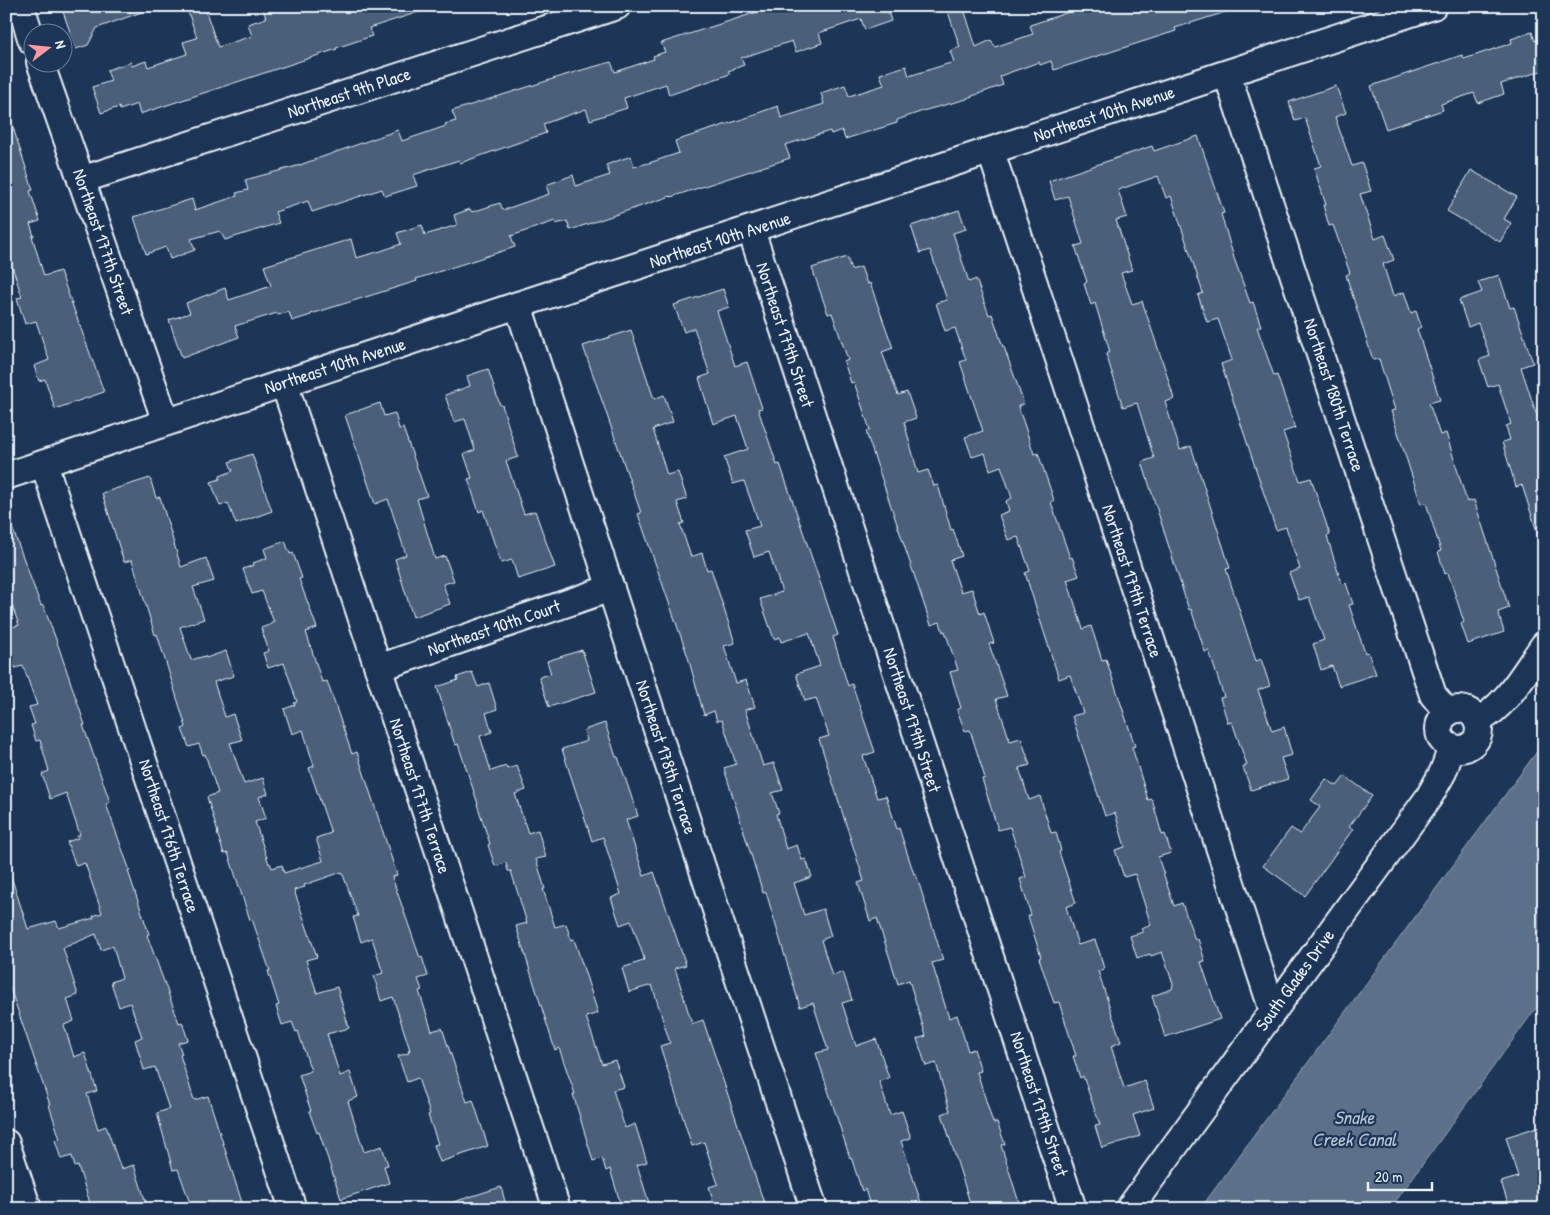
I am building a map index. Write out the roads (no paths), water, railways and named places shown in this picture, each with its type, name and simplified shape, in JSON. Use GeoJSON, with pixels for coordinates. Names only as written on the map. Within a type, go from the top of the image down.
{"type":"FeatureCollection","features":[{"type":"Feature","properties":{"kind":"street"},"geometry":{"type":"LineString","coordinates":[[20,6],[25,22]]}},
{"type":"Feature","properties":{"kind":"street","name":"Northeast 9th Place"},"geometry":{"type":"LineString","coordinates":[[81,180],[616,6]]}},
{"type":"Feature","properties":{"kind":"street","name":"Northeast 10th Avenue"},"geometry":{"type":"LineString","coordinates":[[6,476],[518,305],[1227,74],[1403,11],[1433,6]]}},
{"type":"Feature","properties":{"kind":"street","name":"Northeast 177th Street"},"geometry":{"type":"LineString","coordinates":[[43,72],[166,422]]}},
{"type":"Feature","properties":{"kind":"street","name":"Northeast 180th Terrace"},"geometry":{"type":"LineString","coordinates":[[1227,74],[1434,695],[1448,713]]}},
{"type":"Feature","properties":{"kind":"street","name":"Northeast 179th Terrace"},"geometry":{"type":"LineString","coordinates":[[991,152],[1273,1011]]}},
{"type":"Feature","properties":{"kind":"street","name":"Northeast 179th Street"},"geometry":{"type":"LineString","coordinates":[[751,230],[1073,1209]]}},
{"type":"Feature","properties":{"kind":"street","name":"Northeast 178th Terrace"},"geometry":{"type":"LineString","coordinates":[[518,305],[814,1209]]}},
{"type":"Feature","properties":{"kind":"street","name":"Northeast 177th Terrace"},"geometry":{"type":"LineString","coordinates":[[284,383],[557,1209]]}},
{"type":"Feature","properties":{"kind":"street","name":"Northeast 176th Terrace"},"geometry":{"type":"LineString","coordinates":[[44,464],[293,1209]]}},
{"type":"Feature","properties":{"kind":"street","name":"Northeast 10th Court"},"geometry":{"type":"LineString","coordinates":[[378,668],[611,588]]}},
{"type":"Feature","properties":{"kind":"street"},"geometry":{"type":"LineString","coordinates":[[1477,721],[1506,698],[1544,645]]}},
{"type":"Feature","properties":{"kind":"street"},"geometry":{"type":"LineString","coordinates":[[1456,709],[1463,709],[1474,715],[1477,721],[1479,733],[1472,744],[1460,749],[1452,747],[1443,740],[1440,734],[1441,721],[1448,713],[1456,709]]}},
{"type":"Feature","properties":{"kind":"street","name":"South Glades Drive"},"geometry":{"type":"LineString","coordinates":[[1129,1209],[1429,797],[1443,772],[1452,747]]}},
{"type":"Feature","properties":{"kind":"street"},"geometry":{"type":"LineString","coordinates":[[6,1143],[28,1209]]}},
{"type":"Feature","properties":{"kind":"water","name":"Snake Creek Canal"},"geometry":{"type":"Polygon","coordinates":[[[1544,742],[1544,997],[1390,1209],[1200,1209],[1544,742]]]}}]}
